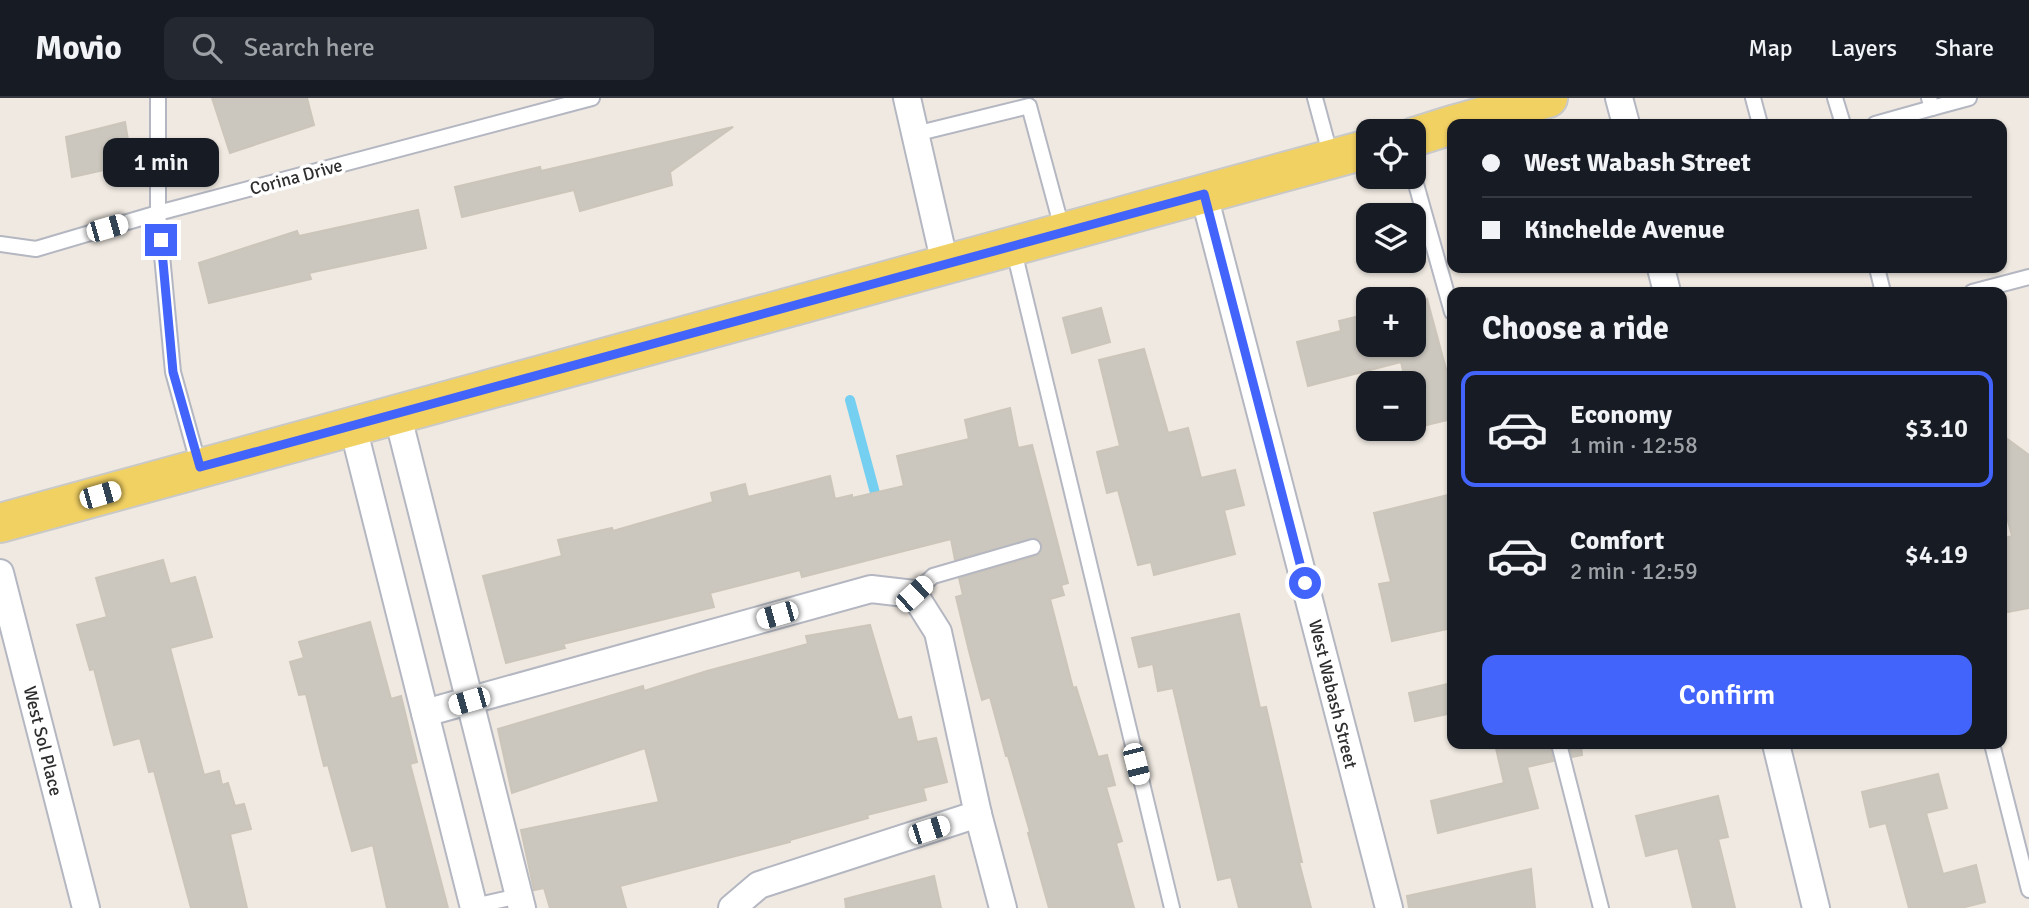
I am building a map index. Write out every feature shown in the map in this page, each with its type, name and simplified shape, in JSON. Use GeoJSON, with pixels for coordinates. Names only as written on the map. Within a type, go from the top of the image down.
{"type":"FeatureCollection","features":[{"type":"Feature","properties":{"kind":"main road"},"geometry":{"type":"LineString","coordinates":[[1465,119],[1492,105],[1548,98]]}},
{"type":"Feature","properties":{"kind":"main road"},"geometry":{"type":"LineString","coordinates":[[1426,133],[1447,127]]}},
{"type":"Feature","properties":{"kind":"main road"},"geometry":{"type":"LineString","coordinates":[[0,523],[1356,152]]}},
{"type":"Feature","properties":{"kind":"street"},"geometry":{"type":"LineString","coordinates":[[907,98],[945,264]]}},
{"type":"Feature","properties":{"kind":"street"},"geometry":{"type":"LineString","coordinates":[[1619,98],[1625,119]]}},
{"type":"Feature","properties":{"kind":"street","name":"West Wabash Street"},"geometry":{"type":"LineString","coordinates":[[1204,194],[1389,908]]}},
{"type":"Feature","properties":{"kind":"street"},"geometry":{"type":"LineString","coordinates":[[397,413],[520,902]]}},
{"type":"Feature","properties":{"kind":"street"},"geometry":{"type":"LineString","coordinates":[[353,427],[474,907]]}},
{"type":"Feature","properties":{"kind":"street","name":"West Sol Place"},"geometry":{"type":"LineString","coordinates":[[0,573],[86,908]]}},
{"type":"Feature","properties":{"kind":"street"},"geometry":{"type":"LineString","coordinates":[[425,713],[872,589],[914,594],[937,632],[978,814],[1003,908]]}},
{"type":"Feature","properties":{"kind":"street"},"geometry":{"type":"LineString","coordinates":[[1777,749],[1816,908]]}},
{"type":"Feature","properties":{"kind":"street"},"geometry":{"type":"LineString","coordinates":[[732,908],[759,885],[978,814]]}},
{"type":"Feature","properties":{"kind":"lane"},"geometry":{"type":"LineString","coordinates":[[159,98],[158,213],[173,372],[200,467]]}},
{"type":"Feature","properties":{"kind":"lane","name":"Corina Drive"},"geometry":{"type":"LineString","coordinates":[[0,244],[36,249],[158,213],[592,98]]}},
{"type":"Feature","properties":{"kind":"lane"},"geometry":{"type":"LineString","coordinates":[[1315,98],[1331,159]]}},
{"type":"Feature","properties":{"kind":"lane"},"geometry":{"type":"LineString","coordinates":[[1753,98],[1759,119]]}},
{"type":"Feature","properties":{"kind":"lane"},"geometry":{"type":"LineString","coordinates":[[1835,98],[1841,119]]}},
{"type":"Feature","properties":{"kind":"lane"},"geometry":{"type":"LineString","coordinates":[[1888,119],[1930,103],[1969,98]]}},
{"type":"Feature","properties":{"kind":"lane"},"geometry":{"type":"LineString","coordinates":[[915,134],[1029,106],[1063,232]]}},
{"type":"Feature","properties":{"kind":"lane"},"geometry":{"type":"LineString","coordinates":[[1417,189],[1447,294]]}},
{"type":"Feature","properties":{"kind":"lane"},"geometry":{"type":"LineString","coordinates":[[1013,246],[1172,908]]}},
{"type":"Feature","properties":{"kind":"lane"},"geometry":{"type":"LineString","coordinates":[[1991,287],[2029,277]]}},
{"type":"Feature","properties":{"kind":"lane"},"geometry":{"type":"LineString","coordinates":[[914,594],[933,576],[1033,547]]}},
{"type":"Feature","properties":{"kind":"lane"},"geometry":{"type":"LineString","coordinates":[[1560,749],[1601,908]]}},
{"type":"Feature","properties":{"kind":"lane"},"geometry":{"type":"LineString","coordinates":[[1993,749],[2029,890]]}},
{"type":"Feature","properties":{"kind":"lane"},"geometry":{"type":"LineString","coordinates":[[474,907],[520,902]]}},
{"type":"Feature","properties":{"kind":"building"},"geometry":{"type":"Polygon","coordinates":[[[212,98],[307,98],[314,125],[230,153],[212,98]]]}},
{"type":"Feature","properties":{"kind":"building"},"geometry":{"type":"Polygon","coordinates":[[[125,122],[132,164],[72,177],[66,137],[125,122]]]}},
{"type":"Feature","properties":{"kind":"building"},"geometry":{"type":"Polygon","coordinates":[[[733,127],[670,172],[672,185],[580,211],[574,190],[462,217],[455,187],[540,167],[541,171],[733,127]]]}},
{"type":"Feature","properties":{"kind":"building"},"geometry":{"type":"Polygon","coordinates":[[[418,210],[426,248],[309,273],[311,279],[209,303],[199,263],[297,231],[299,236],[418,210]]]}},
{"type":"Feature","properties":{"kind":"building"},"geometry":{"type":"Polygon","coordinates":[[[1427,299],[1447,369],[1447,420],[1426,425],[1426,371],[1403,371],[1401,362],[1356,371],[1356,374],[1308,386],[1297,342],[1341,331],[1339,321],[1356,317],[1356,357],[1426,357],[1427,299]]]}},
{"type":"Feature","properties":{"kind":"building"},"geometry":{"type":"Polygon","coordinates":[[[1101,308],[1110,342],[1072,353],[1063,318],[1101,308]]]}},
{"type":"Feature","properties":{"kind":"building"},"geometry":{"type":"Polygon","coordinates":[[[1144,349],[1168,433],[1188,428],[1201,478],[1235,470],[1244,505],[1224,510],[1235,554],[1154,575],[1151,562],[1138,565],[1118,490],[1107,493],[1097,452],[1120,446],[1099,360],[1144,349]]]}},
{"type":"Feature","properties":{"kind":"building"},"geometry":{"type":"Polygon","coordinates":[[[1010,408],[1018,448],[1032,445],[1068,583],[1061,585],[1064,595],[1050,599],[1073,688],[1076,687],[1098,757],[1107,755],[1115,785],[1106,787],[1122,841],[1116,843],[1134,908],[1049,908],[1028,833],[1030,832],[990,697],[982,700],[969,651],[956,597],[963,595],[959,578],[1036,556],[1042,545],[1036,538],[955,560],[951,539],[802,577],[800,570],[710,593],[714,607],[563,644],[565,648],[506,663],[483,576],[562,556],[558,540],[612,528],[613,531],[713,502],[711,493],[745,484],[748,497],[830,476],[835,499],[852,495],[852,498],[904,486],[897,456],[969,439],[965,420],[1010,408]]]}},
{"type":"Feature","properties":{"kind":"building"},"geometry":{"type":"Polygon","coordinates":[[[2007,439],[2029,455],[2029,608],[2007,612],[2007,538],[2012,536],[2007,518],[2007,439]]]}},
{"type":"Feature","properties":{"kind":"building"},"geometry":{"type":"Polygon","coordinates":[[[1447,495],[1447,629],[1392,641],[1379,584],[1391,582],[1374,513],[1447,495]]]}},
{"type":"Feature","properties":{"kind":"building"},"geometry":{"type":"Polygon","coordinates":[[[163,560],[170,584],[195,577],[212,637],[170,648],[204,775],[219,771],[222,785],[228,783],[235,806],[244,804],[251,829],[230,834],[247,908],[191,908],[154,771],[149,772],[140,738],[114,745],[94,669],[90,670],[77,625],[107,617],[96,578],[163,560]]]}},
{"type":"Feature","properties":{"kind":"building"},"geometry":{"type":"Polygon","coordinates":[[[1239,614],[1260,708],[1266,707],[1311,908],[1239,908],[1231,877],[1218,880],[1173,688],[1158,691],[1153,664],[1139,667],[1132,638],[1239,614]]]}},
{"type":"Feature","properties":{"kind":"building"},"geometry":{"type":"Polygon","coordinates":[[[370,622],[391,699],[401,696],[417,762],[410,764],[448,908],[387,908],[373,845],[352,851],[328,765],[324,766],[306,694],[299,695],[290,662],[304,658],[299,642],[370,622]]]}},
{"type":"Feature","properties":{"kind":"building"},"geometry":{"type":"Polygon","coordinates":[[[870,625],[898,720],[911,717],[917,742],[936,738],[947,782],[923,788],[926,800],[867,815],[868,818],[790,842],[620,886],[626,908],[550,908],[544,888],[534,890],[521,830],[659,802],[645,748],[512,793],[498,729],[643,686],[644,691],[808,644],[806,636],[870,625]]]}},
{"type":"Feature","properties":{"kind":"building"},"geometry":{"type":"Polygon","coordinates":[[[1447,684],[1447,714],[1415,721],[1409,693],[1447,684]]]}},
{"type":"Feature","properties":{"kind":"building"},"geometry":{"type":"Polygon","coordinates":[[[1496,749],[1551,749],[1553,761],[1527,767],[1538,808],[1438,833],[1431,801],[1504,783],[1496,749]]]}},
{"type":"Feature","properties":{"kind":"building"},"geometry":{"type":"Polygon","coordinates":[[[1570,749],[1581,749],[1582,755],[1572,757],[1570,749]]]}},
{"type":"Feature","properties":{"kind":"building"},"geometry":{"type":"Polygon","coordinates":[[[1938,774],[1947,808],[1926,813],[1943,874],[1976,865],[1985,902],[1961,908],[1909,908],[1886,823],[1870,827],[1862,792],[1938,774]]]}},
{"type":"Feature","properties":{"kind":"building"},"geometry":{"type":"Polygon","coordinates":[[[1718,796],[1728,837],[1718,839],[1735,908],[1693,908],[1678,848],[1646,856],[1636,816],[1718,796]]]}},
{"type":"Feature","properties":{"kind":"building"},"geometry":{"type":"Polygon","coordinates":[[[1531,869],[1535,908],[1409,908],[1407,896],[1531,869]]]}},
{"type":"Feature","properties":{"kind":"building"},"geometry":{"type":"Polygon","coordinates":[[[934,876],[941,908],[846,908],[845,899],[934,876]]]}},
{"type":"Feature","properties":{"kind":"waterway"},"geometry":{"type":"LineString","coordinates":[[850,400],[878,504]]}},
{"type":"Feature","properties":{"kind":"route"},"geometry":{"type":"LineString","coordinates":[[161,240],[173,372],[200,467],[1204,194],[1305,583]]}}]}
